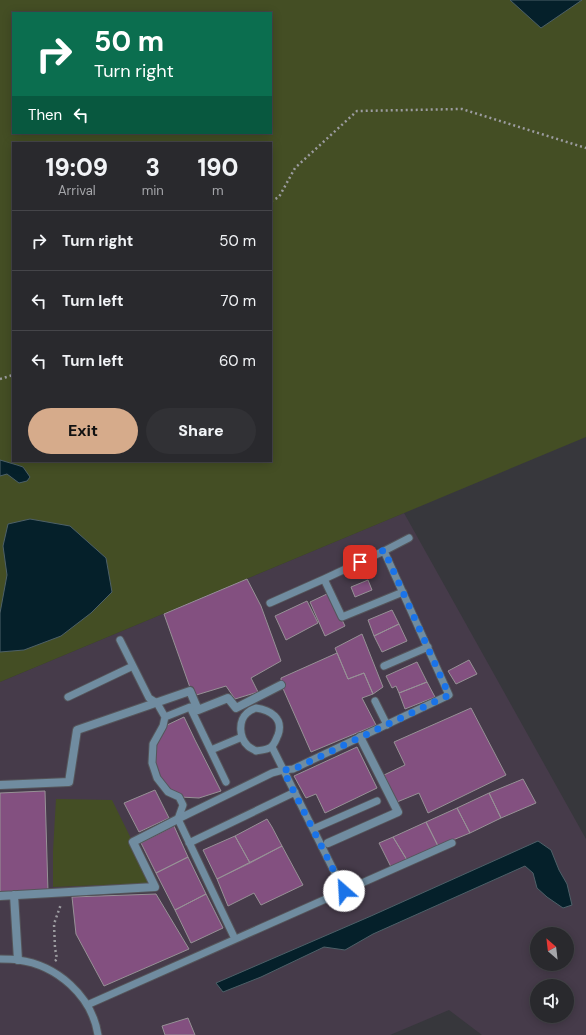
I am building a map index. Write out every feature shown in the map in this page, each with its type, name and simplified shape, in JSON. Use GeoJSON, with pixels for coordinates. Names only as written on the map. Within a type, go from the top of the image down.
{"type":"FeatureCollection","features":[{"type":"Feature","properties":{"kind":"street"},"geometry":{"type":"LineString","coordinates":[[0,785],[69,782],[78,730],[190,691],[198,710],[228,698],[236,708],[281,685]]}},
{"type":"Feature","properties":{"kind":"street"},"geometry":{"type":"LineString","coordinates":[[328,843],[398,812],[360,738]]}},
{"type":"Feature","properties":{"kind":"street"},"geometry":{"type":"LineString","coordinates":[[0,896],[155,886],[133,842],[178,819]]}},
{"type":"Feature","properties":{"kind":"street"},"geometry":{"type":"LineString","coordinates":[[14,895],[18,960]]}},
{"type":"Feature","properties":{"kind":"lane"},"geometry":{"type":"LineString","coordinates":[[270,603],[409,538]]}},
{"type":"Feature","properties":{"kind":"lane"},"geometry":{"type":"LineString","coordinates":[[178,819],[272,773],[294,769],[449,695],[384,550]]}},
{"type":"Feature","properties":{"kind":"lane"},"geometry":{"type":"LineString","coordinates":[[324,579],[342,617],[403,592]]}},
{"type":"Feature","properties":{"kind":"lane"},"geometry":{"type":"LineString","coordinates":[[120,640],[149,698],[157,703],[165,717],[163,726],[153,744],[152,763],[157,778],[168,792],[179,797],[183,805],[178,819],[235,939]]}},
{"type":"Feature","properties":{"kind":"lane"},"geometry":{"type":"LineString","coordinates":[[384,666],[428,647]]}},
{"type":"Feature","properties":{"kind":"lane"},"geometry":{"type":"LineString","coordinates":[[68,697],[133,666]]}},
{"type":"Feature","properties":{"kind":"lane"},"geometry":{"type":"LineString","coordinates":[[375,701],[387,725]]}},
{"type":"Feature","properties":{"kind":"lane"},"geometry":{"type":"LineString","coordinates":[[165,717],[190,707],[226,782]]}},
{"type":"Feature","properties":{"kind":"lane"},"geometry":{"type":"LineString","coordinates":[[256,708],[264,709],[273,714],[278,722],[280,730],[275,743],[272,746],[256,751],[248,746],[243,740],[241,732],[242,722],[247,713],[256,708]]}},
{"type":"Feature","properties":{"kind":"lane"},"geometry":{"type":"LineString","coordinates":[[211,750],[242,737]]}},
{"type":"Feature","properties":{"kind":"lane"},"geometry":{"type":"LineString","coordinates":[[272,746],[344,891]]}},
{"type":"Feature","properties":{"kind":"lane"},"geometry":{"type":"LineString","coordinates":[[189,843],[295,792]]}},
{"type":"Feature","properties":{"kind":"lane"},"geometry":{"type":"LineString","coordinates":[[313,829],[377,801]]}},
{"type":"Feature","properties":{"kind":"lane"},"geometry":{"type":"LineString","coordinates":[[87,1005],[452,843]]}},
{"type":"Feature","properties":{"kind":"lane"},"geometry":{"type":"LineString","coordinates":[[0,959],[18,960],[39,965],[58,974],[74,988],[87,1005],[97,1027],[98,1035]]}},
{"type":"Feature","properties":{"kind":"path"},"geometry":{"type":"LineString","coordinates":[[272,200],[279,197],[295,168],[357,111],[462,109],[586,148]]}},
{"type":"Feature","properties":{"kind":"path"},"geometry":{"type":"LineString","coordinates":[[0,379],[12,376]]}},
{"type":"Feature","properties":{"kind":"path"},"geometry":{"type":"LineString","coordinates":[[50,970],[57,959],[54,924],[65,892]]}},
{"type":"Feature","properties":{"kind":"shaded area"},"geometry":{"type":"Polygon","coordinates":[[[404,513],[586,839],[586,1035],[482,1035],[449,1010],[390,1035],[0,1035],[0,682],[404,513]]]}},
{"type":"Feature","properties":{"kind":"green space"},"geometry":{"type":"Polygon","coordinates":[[[0,0],[586,0],[586,437],[0,682],[0,0]]]}},
{"type":"Feature","properties":{"kind":"green space"},"geometry":{"type":"Polygon","coordinates":[[[56,799],[112,800],[153,883],[53,887],[53,851],[56,799]]]}},
{"type":"Feature","properties":{"kind":"water"},"geometry":{"type":"Polygon","coordinates":[[[510,0],[582,0],[541,28],[510,0]]]}},
{"type":"Feature","properties":{"kind":"water"},"geometry":{"type":"Polygon","coordinates":[[[0,460],[23,467],[30,477],[27,481],[19,483],[7,474],[0,476],[0,460]]]}},
{"type":"Feature","properties":{"kind":"water"},"geometry":{"type":"Polygon","coordinates":[[[30,519],[70,526],[106,558],[112,592],[91,613],[61,636],[24,650],[0,652],[0,613],[7,575],[3,546],[8,524],[30,519]]]}},
{"type":"Feature","properties":{"kind":"water"},"geometry":{"type":"Polygon","coordinates":[[[538,841],[551,850],[559,870],[567,884],[572,905],[563,908],[547,897],[537,888],[533,873],[525,866],[373,934],[345,950],[324,947],[261,977],[223,992],[216,983],[371,916],[538,841]]]}},
{"type":"Feature","properties":{"kind":"building"},"geometry":{"type":"Polygon","coordinates":[[[247,579],[261,606],[281,661],[251,678],[258,692],[235,699],[226,686],[193,696],[164,614],[247,579]]]}},
{"type":"Feature","properties":{"kind":"building"},"geometry":{"type":"Polygon","coordinates":[[[368,580],[372,590],[355,597],[351,587],[368,580]]]}},
{"type":"Feature","properties":{"kind":"building"},"geometry":{"type":"Polygon","coordinates":[[[329,593],[345,626],[325,636],[310,602],[329,593]]]}},
{"type":"Feature","properties":{"kind":"building"},"geometry":{"type":"Polygon","coordinates":[[[307,601],[318,623],[286,640],[275,616],[307,601]]]}},
{"type":"Feature","properties":{"kind":"building"},"geometry":{"type":"Polygon","coordinates":[[[392,610],[399,624],[374,636],[368,620],[392,610]]]}},
{"type":"Feature","properties":{"kind":"building"},"geometry":{"type":"Polygon","coordinates":[[[399,624],[407,641],[382,652],[374,636],[399,624]]]}},
{"type":"Feature","properties":{"kind":"building"},"geometry":{"type":"Polygon","coordinates":[[[362,634],[383,687],[373,694],[364,673],[348,679],[335,648],[362,634]]]}},
{"type":"Feature","properties":{"kind":"building"},"geometry":{"type":"Polygon","coordinates":[[[337,653],[348,679],[364,673],[373,694],[362,698],[376,725],[311,752],[281,684],[281,678],[337,653]]]}},
{"type":"Feature","properties":{"kind":"building"},"geometry":{"type":"Polygon","coordinates":[[[469,660],[477,674],[456,684],[448,671],[469,660]]]}},
{"type":"Feature","properties":{"kind":"building"},"geometry":{"type":"Polygon","coordinates":[[[417,662],[427,682],[399,693],[396,686],[392,688],[386,676],[417,662]]]}},
{"type":"Feature","properties":{"kind":"building"},"geometry":{"type":"Polygon","coordinates":[[[427,682],[435,697],[405,709],[399,693],[427,682]]]}},
{"type":"Feature","properties":{"kind":"building"},"geometry":{"type":"Polygon","coordinates":[[[471,708],[506,775],[428,813],[419,793],[397,802],[384,775],[405,765],[394,742],[471,708]]]}},
{"type":"Feature","properties":{"kind":"building"},"geometry":{"type":"Polygon","coordinates":[[[184,717],[221,791],[199,798],[180,797],[170,793],[158,778],[154,763],[155,744],[165,726],[184,717]]]}},
{"type":"Feature","properties":{"kind":"building"},"geometry":{"type":"Polygon","coordinates":[[[357,747],[377,788],[325,813],[316,794],[306,798],[294,776],[357,747]]]}},
{"type":"Feature","properties":{"kind":"building"},"geometry":{"type":"Polygon","coordinates":[[[523,779],[536,803],[501,818],[489,793],[523,779]]]}},
{"type":"Feature","properties":{"kind":"building"},"geometry":{"type":"Polygon","coordinates":[[[155,790],[169,818],[139,832],[124,803],[155,790]]]}},
{"type":"Feature","properties":{"kind":"building"},"geometry":{"type":"Polygon","coordinates":[[[45,791],[48,892],[0,895],[0,793],[45,791]]]}},
{"type":"Feature","properties":{"kind":"building"},"geometry":{"type":"Polygon","coordinates":[[[489,793],[501,818],[470,833],[457,808],[489,793]]]}},
{"type":"Feature","properties":{"kind":"building"},"geometry":{"type":"Polygon","coordinates":[[[457,808],[470,833],[438,846],[426,822],[457,808]]]}},
{"type":"Feature","properties":{"kind":"building"},"geometry":{"type":"Polygon","coordinates":[[[267,819],[282,846],[250,863],[235,836],[267,819]]]}},
{"type":"Feature","properties":{"kind":"building"},"geometry":{"type":"Polygon","coordinates":[[[426,822],[438,846],[407,860],[393,837],[426,822]]]}},
{"type":"Feature","properties":{"kind":"building"},"geometry":{"type":"Polygon","coordinates":[[[174,826],[188,857],[156,873],[141,843],[174,826]]]}},
{"type":"Feature","properties":{"kind":"building"},"geometry":{"type":"Polygon","coordinates":[[[235,836],[250,863],[217,879],[203,850],[235,836]]]}},
{"type":"Feature","properties":{"kind":"building"},"geometry":{"type":"Polygon","coordinates":[[[393,837],[407,860],[391,867],[379,843],[393,837]]]}},
{"type":"Feature","properties":{"kind":"building"},"geometry":{"type":"Polygon","coordinates":[[[282,846],[303,885],[261,905],[254,893],[228,906],[217,879],[282,846]]]}},
{"type":"Feature","properties":{"kind":"building"},"geometry":{"type":"Polygon","coordinates":[[[188,857],[206,894],[175,910],[156,873],[188,857]]]}},
{"type":"Feature","properties":{"kind":"building"},"geometry":{"type":"Polygon","coordinates":[[[156,894],[189,949],[104,986],[76,934],[72,897],[156,894]]]}},
{"type":"Feature","properties":{"kind":"building"},"geometry":{"type":"Polygon","coordinates":[[[206,894],[223,928],[191,943],[175,910],[206,894]]]}},
{"type":"Feature","properties":{"kind":"building"},"geometry":{"type":"Polygon","coordinates":[[[188,1018],[195,1035],[165,1035],[162,1026],[188,1018]]]}},
{"type":"Feature","properties":{"kind":"route"},"geometry":{"type":"LineString","coordinates":[[344,891],[283,770],[294,769],[449,695],[384,550],[360,562]]}}]}
